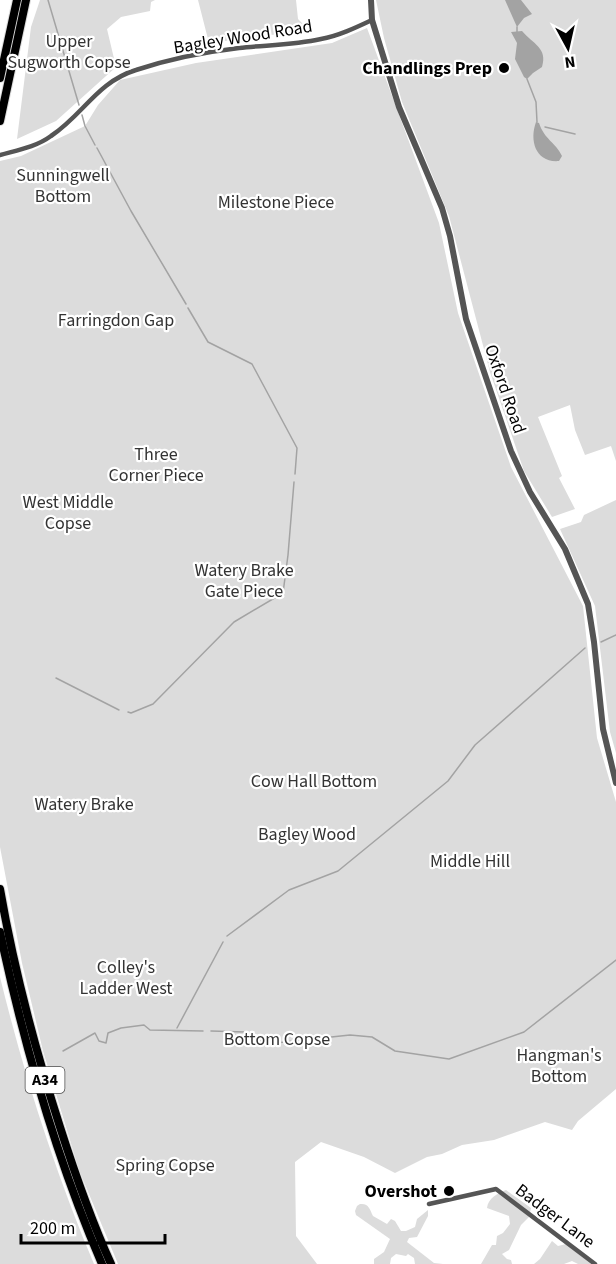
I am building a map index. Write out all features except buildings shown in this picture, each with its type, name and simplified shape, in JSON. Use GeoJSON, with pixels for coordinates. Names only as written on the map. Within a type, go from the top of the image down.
{"type":"FeatureCollection","features":[{"type":"Feature","properties":{"kind":"highway"},"geometry":{"type":"LineString","coordinates":[[0,78],[17,0]]}},
{"type":"Feature","properties":{"kind":"highway"},"geometry":{"type":"LineString","coordinates":[[0,121],[26,0]]}},
{"type":"Feature","properties":{"kind":"highway","name":"A34"},"geometry":{"type":"LineString","coordinates":[[0,889],[19,982],[46,1085],[87,1210],[111,1264]]}},
{"type":"Feature","properties":{"kind":"highway","name":"A34"},"geometry":{"type":"LineString","coordinates":[[0,932],[24,1036],[39,1087],[79,1213],[102,1264]]}},
{"type":"Feature","properties":{"kind":"street","name":"Oxford Road"},"geometry":{"type":"LineString","coordinates":[[370,0],[372,20],[399,107],[442,208],[450,236],[466,319],[511,451],[530,492],[565,549],[588,604],[603,729],[616,783]]}},
{"type":"Feature","properties":{"kind":"street","name":"Bagley Wood Road"},"geometry":{"type":"LineString","coordinates":[[0,155],[34,145],[51,137],[104,87],[118,77],[136,70],[216,52],[318,40],[343,33],[372,20]]}},
{"type":"Feature","properties":{"kind":"street","name":"Badger Lane"},"geometry":{"type":"LineString","coordinates":[[429,1204],[496,1189],[595,1264]]}},
{"type":"Feature","properties":{"kind":"green space","name":"Upper Sugworth Copse"},"geometry":{"type":"Polygon","coordinates":[[[40,0],[155,0],[151,2],[150,11],[121,17],[107,29],[116,67],[56,121],[17,139],[31,27],[40,0]]]}},
{"type":"Feature","properties":{"kind":"green space"},"geometry":{"type":"Polygon","coordinates":[[[198,0],[296,0],[298,19],[309,30],[209,43],[198,0]]]}},
{"type":"Feature","properties":{"kind":"green space"},"geometry":{"type":"Polygon","coordinates":[[[376,0],[616,0],[616,461],[611,446],[585,455],[575,430],[570,405],[538,417],[562,476],[559,478],[575,509],[552,517],[524,471],[490,372],[449,216],[402,102],[376,0]]]}},
{"type":"Feature","properties":{"kind":"green space","name":"Bagley Wood"},"geometry":{"type":"Polygon","coordinates":[[[367,28],[439,223],[458,313],[511,467],[583,606],[597,738],[616,802],[616,1089],[578,1121],[572,1130],[545,1122],[494,1140],[462,1145],[442,1154],[427,1157],[395,1173],[364,1157],[321,1142],[295,1162],[296,1236],[317,1264],[118,1264],[79,1170],[43,1051],[22,963],[0,847],[0,161],[21,156],[85,126],[98,105],[120,80],[196,63],[332,43],[367,28]]]}},
{"type":"Feature","properties":{"kind":"green space"},"geometry":{"type":"Polygon","coordinates":[[[616,500],[616,753],[610,732],[595,606],[560,529],[581,522],[584,515],[616,500]]]}},
{"type":"Feature","properties":{"kind":"green space"},"geometry":{"type":"Polygon","coordinates":[[[0,977],[41,1123],[94,1264],[0,1264],[0,977]]]}},
{"type":"Feature","properties":{"kind":"green space"},"geometry":{"type":"Polygon","coordinates":[[[506,1190],[531,1208],[529,1217],[521,1225],[509,1250],[502,1254],[511,1260],[512,1264],[481,1264],[492,1245],[496,1245],[497,1236],[503,1233],[510,1224],[509,1216],[487,1208],[491,1199],[506,1190]]]}},
{"type":"Feature","properties":{"kind":"green space"},"geometry":{"type":"Polygon","coordinates":[[[360,1204],[367,1206],[373,1216],[387,1224],[391,1219],[395,1221],[401,1231],[415,1227],[417,1219],[428,1210],[428,1216],[417,1237],[409,1238],[407,1242],[434,1263],[443,1264],[415,1264],[414,1258],[408,1254],[406,1256],[396,1254],[391,1258],[390,1264],[374,1264],[374,1259],[384,1252],[390,1239],[356,1215],[355,1211],[360,1204]]]}},
{"type":"Feature","properties":{"kind":"green space"},"geometry":{"type":"Polygon","coordinates":[[[552,1241],[558,1246],[566,1244],[591,1264],[578,1264],[572,1261],[564,1264],[534,1264],[552,1241]]]}},
{"type":"Feature","properties":{"kind":"shaded area"},"geometry":{"type":"Polygon","coordinates":[[[505,0],[521,0],[532,14],[524,18],[517,27],[505,0]]]}},
{"type":"Feature","properties":{"kind":"shaded area"},"geometry":{"type":"Polygon","coordinates":[[[522,31],[543,55],[542,67],[527,79],[515,59],[517,43],[511,32],[522,31]]]}},
{"type":"Feature","properties":{"kind":"shaded area"},"geometry":{"type":"Polygon","coordinates":[[[536,122],[562,156],[559,161],[545,158],[536,149],[533,136],[536,122]]]}},
{"type":"Feature","properties":{"kind":"waterway"},"geometry":{"type":"LineString","coordinates":[[48,0],[79,105]]}},
{"type":"Feature","properties":{"kind":"waterway"},"geometry":{"type":"LineString","coordinates":[[517,27],[517,32]]}},
{"type":"Feature","properties":{"kind":"waterway"},"geometry":{"type":"LineString","coordinates":[[527,79],[536,102],[537,122]]}},
{"type":"Feature","properties":{"kind":"waterway"},"geometry":{"type":"LineString","coordinates":[[82,115],[95,145]]}},
{"type":"Feature","properties":{"kind":"waterway"},"geometry":{"type":"LineString","coordinates":[[545,127],[575,134]]}},
{"type":"Feature","properties":{"kind":"waterway"},"geometry":{"type":"LineString","coordinates":[[97,148],[186,304]]}},
{"type":"Feature","properties":{"kind":"waterway"},"geometry":{"type":"LineString","coordinates":[[188,308],[208,342],[252,364],[297,448],[295,474]]}},
{"type":"Feature","properties":{"kind":"waterway"},"geometry":{"type":"LineString","coordinates":[[128,712],[131,713],[153,704],[234,622],[283,593],[294,482]]}},
{"type":"Feature","properties":{"kind":"waterway"},"geometry":{"type":"LineString","coordinates":[[601,642],[616,635]]}},
{"type":"Feature","properties":{"kind":"waterway"},"geometry":{"type":"LineString","coordinates":[[227,936],[289,890],[338,871],[448,781],[475,745],[585,648]]}},
{"type":"Feature","properties":{"kind":"waterway"},"geometry":{"type":"LineString","coordinates":[[56,678],[119,710]]}},
{"type":"Feature","properties":{"kind":"waterway"},"geometry":{"type":"LineString","coordinates":[[177,1028],[223,942]]}},
{"type":"Feature","properties":{"kind":"waterway"},"geometry":{"type":"LineString","coordinates":[[211,1031],[245,1032],[266,1044],[350,1035],[372,1037],[395,1051],[449,1059],[524,1032],[616,960]]}},
{"type":"Feature","properties":{"kind":"waterway"},"geometry":{"type":"LineString","coordinates":[[63,1051],[95,1033],[99,1041],[106,1043],[108,1033],[121,1028],[144,1025],[150,1030],[203,1031]]}},
{"type":"Feature","properties":{"kind":"place","name":"Chandlings Prep"},"geometry":{"type":"Point","coordinates":[504,68]}},
{"type":"Feature","properties":{"kind":"place","name":"Overshot"},"geometry":{"type":"Point","coordinates":[449,1191]}},
{"type":"Feature","properties":{"kind":"park label","name":"Sunningwell Bottom"},"geometry":{"type":"Point","coordinates":[63,186]}},
{"type":"Feature","properties":{"kind":"park label","name":"Milestone Piece"},"geometry":{"type":"Point","coordinates":[276,202]}},
{"type":"Feature","properties":{"kind":"park label","name":"Farringdon Gap"},"geometry":{"type":"Point","coordinates":[116,320]}},
{"type":"Feature","properties":{"kind":"park label","name":"Three Corner Piece"},"geometry":{"type":"Point","coordinates":[156,464]}},
{"type":"Feature","properties":{"kind":"park label","name":"West Middle Copse"},"geometry":{"type":"Point","coordinates":[68,512]}},
{"type":"Feature","properties":{"kind":"park label","name":"Watery Brake Gate Piece"},"geometry":{"type":"Point","coordinates":[244,580]}},
{"type":"Feature","properties":{"kind":"park label","name":"Cow Hall Bottom"},"geometry":{"type":"Point","coordinates":[314,781]}},
{"type":"Feature","properties":{"kind":"park label","name":"Watery Brake"},"geometry":{"type":"Point","coordinates":[84,804]}},
{"type":"Feature","properties":{"kind":"park label","name":"Middle Hill"},"geometry":{"type":"Point","coordinates":[470,861]}},
{"type":"Feature","properties":{"kind":"park label","name":"Colley's Ladder West"},"geometry":{"type":"Point","coordinates":[126,977]}},
{"type":"Feature","properties":{"kind":"park label","name":"Bottom Copse"},"geometry":{"type":"Point","coordinates":[277,1039]}},
{"type":"Feature","properties":{"kind":"park label","name":"Hangman's Bottom"},"geometry":{"type":"Point","coordinates":[559,1065]}},
{"type":"Feature","properties":{"kind":"park label","name":"Spring Copse"},"geometry":{"type":"Point","coordinates":[165,1165]}}]}
